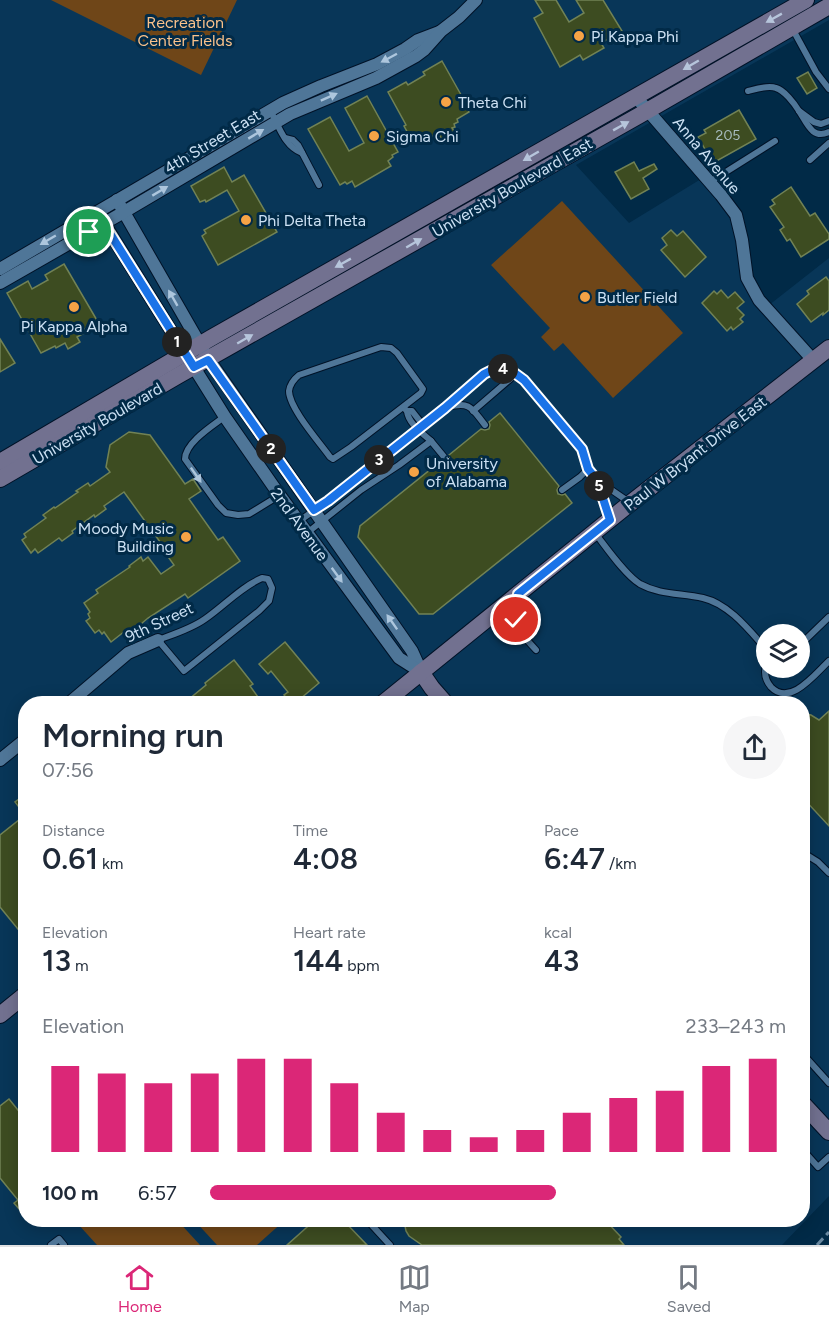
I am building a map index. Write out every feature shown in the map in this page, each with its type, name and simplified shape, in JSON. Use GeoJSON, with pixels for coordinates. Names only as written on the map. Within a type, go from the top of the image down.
{"type":"FeatureCollection","features":[{"type":"Feature","properties":{"kind":"main road","name":"University Boulevard East"},"geometry":{"type":"LineString","coordinates":[[196,356],[636,97],[806,0]]}},
{"type":"Feature","properties":{"kind":"main road","name":"University Boulevard East"},"geometry":{"type":"LineString","coordinates":[[196,356],[648,110],[829,6]]}},
{"type":"Feature","properties":{"kind":"main road","name":"Paul W Bryant Drive East"},"geometry":{"type":"LineString","coordinates":[[392,696],[594,532],[829,348]]}},
{"type":"Feature","properties":{"kind":"main road","name":"University Boulevard"},"geometry":{"type":"LineString","coordinates":[[0,462],[196,356]]}},
{"type":"Feature","properties":{"kind":"main road","name":"University Boulevard"},"geometry":{"type":"LineString","coordinates":[[0,479],[196,356]]}},
{"type":"Feature","properties":{"kind":"main road","name":"2nd Avenue"},"geometry":{"type":"LineString","coordinates":[[421,672],[440,696]]}},
{"type":"Feature","properties":{"kind":"main road"},"geometry":{"type":"LineString","coordinates":[[0,1015],[18,1000]]}},
{"type":"Feature","properties":{"kind":"main road"},"geometry":{"type":"LineString","coordinates":[[810,1112],[829,1132]]}},
{"type":"Feature","properties":{"kind":"street","name":"4th Street East"},"geometry":{"type":"LineString","coordinates":[[0,283],[291,114],[376,78],[406,62],[424,50],[441,31],[476,0]]}},
{"type":"Feature","properties":{"kind":"street","name":"4th Street East"},"geometry":{"type":"LineString","coordinates":[[0,269],[270,110],[321,86],[377,64],[418,40],[441,31]]}},
{"type":"Feature","properties":{"kind":"street","name":"Anna Avenue"},"geometry":{"type":"LineString","coordinates":[[636,97],[736,215],[747,278],[759,300],[813,360]]}},
{"type":"Feature","properties":{"kind":"street","name":"2nd Avenue"},"geometry":{"type":"LineString","coordinates":[[117,200],[225,417],[298,522],[399,658],[421,672]]}},
{"type":"Feature","properties":{"kind":"street","name":"2nd Avenue"},"geometry":{"type":"LineString","coordinates":[[97,212],[196,356],[314,510],[412,651],[421,672]]}},
{"type":"Feature","properties":{"kind":"street","name":"9th Street"},"geometry":{"type":"LineString","coordinates":[[77,696],[128,653],[158,640]]}},
{"type":"Feature","properties":{"kind":"street"},"geometry":{"type":"LineString","coordinates":[[0,760],[18,745]]}},
{"type":"Feature","properties":{"kind":"lane"},"geometry":{"type":"LineString","coordinates":[[792,27],[816,72],[829,89]]}},
{"type":"Feature","properties":{"kind":"lane"},"geometry":{"type":"LineString","coordinates":[[748,91],[773,86],[781,90],[799,110],[814,122],[821,124],[829,121]]}},
{"type":"Feature","properties":{"kind":"lane"},"geometry":{"type":"LineString","coordinates":[[270,110],[285,138],[293,140],[298,146],[319,184]]}},
{"type":"Feature","properties":{"kind":"lane"},"geometry":{"type":"LineString","coordinates":[[799,110],[804,121],[817,134],[829,132]]}},
{"type":"Feature","properties":{"kind":"lane"},"geometry":{"type":"LineString","coordinates":[[710,182],[775,141]]}},
{"type":"Feature","properties":{"kind":"lane"},"geometry":{"type":"LineString","coordinates":[[810,160],[829,143]]}},
{"type":"Feature","properties":{"kind":"lane"},"geometry":{"type":"LineString","coordinates":[[385,347],[397,353],[423,389],[422,393],[405,409],[333,459],[295,409],[289,392],[291,384],[300,375],[385,347]]}},
{"type":"Feature","properties":{"kind":"lane"},"geometry":{"type":"LineString","coordinates":[[298,522],[445,408],[484,374],[494,369],[509,369],[524,380],[582,449],[588,469],[597,480],[631,503]]}},
{"type":"Feature","properties":{"kind":"lane"},"geometry":{"type":"LineString","coordinates":[[473,411],[516,374]]}},
{"type":"Feature","properties":{"kind":"lane"},"geometry":{"type":"LineString","coordinates":[[445,408],[464,404],[485,425]]}},
{"type":"Feature","properties":{"kind":"lane"},"geometry":{"type":"LineString","coordinates":[[405,409],[412,411],[421,427],[445,458]]}},
{"type":"Feature","properties":{"kind":"lane"},"geometry":{"type":"LineString","coordinates":[[225,417],[192,443],[185,459],[226,513],[238,516],[249,513],[280,495]]}},
{"type":"Feature","properties":{"kind":"lane"},"geometry":{"type":"LineString","coordinates":[[307,533],[361,490],[431,441]]}},
{"type":"Feature","properties":{"kind":"lane"},"geometry":{"type":"LineString","coordinates":[[562,490],[588,469]]}},
{"type":"Feature","properties":{"kind":"lane"},"geometry":{"type":"LineString","coordinates":[[597,480],[610,520]]}},
{"type":"Feature","properties":{"kind":"lane"},"geometry":{"type":"LineString","coordinates":[[594,532],[638,583],[653,590],[704,598],[735,615],[756,637]]}},
{"type":"Feature","properties":{"kind":"lane","name":"9th Street"},"geometry":{"type":"LineString","coordinates":[[268,579],[272,588],[269,601],[184,671],[158,640],[203,621],[256,580],[268,579]]}},
{"type":"Feature","properties":{"kind":"lane"},"geometry":{"type":"LineString","coordinates":[[518,594],[516,616],[518,628],[536,650]]}},
{"type":"Feature","properties":{"kind":"lane"},"geometry":{"type":"LineString","coordinates":[[810,635],[829,617]]}},
{"type":"Feature","properties":{"kind":"lane"},"geometry":{"type":"LineString","coordinates":[[766,678],[777,692],[792,693],[829,661]]}},
{"type":"Feature","properties":{"kind":"lane"},"geometry":{"type":"LineString","coordinates":[[810,857],[829,873]]}},
{"type":"Feature","properties":{"kind":"lane"},"geometry":{"type":"LineString","coordinates":[[810,1061],[827,1077]]}},
{"type":"Feature","properties":{"kind":"lane"},"geometry":{"type":"LineString","coordinates":[[810,1158],[818,1167],[829,1157]]}},
{"type":"Feature","properties":{"kind":"lane"},"geometry":{"type":"LineString","coordinates":[[373,1227],[390,1245]]}},
{"type":"Feature","properties":{"kind":"lane"},"geometry":{"type":"LineString","coordinates":[[51,1245],[59,1239],[64,1245]]}},
{"type":"Feature","properties":{"kind":"shaded area","name":"University of Alabama"},"geometry":{"type":"Polygon","coordinates":[[[0,0],[829,0],[829,20],[576,165],[629,223],[701,179],[732,216],[740,249],[764,309],[829,258],[829,1196],[810,1216],[810,696],[18,696],[18,1227],[799,1227],[782,1245],[0,1245],[0,0]]]}},
{"type":"Feature","properties":{"kind":"green space","name":"Recreation Center Fields"},"geometry":{"type":"Polygon","coordinates":[[[51,0],[237,0],[201,75],[51,0]]]}},
{"type":"Feature","properties":{"kind":"green space","name":"Butler Field"},"geometry":{"type":"Polygon","coordinates":[[[562,201],[683,333],[613,398],[563,343],[554,351],[541,337],[550,328],[491,265],[562,201]]]}},
{"type":"Feature","properties":{"kind":"green space"},"geometry":{"type":"Polygon","coordinates":[[[81,1227],[183,1227],[200,1245],[97,1245],[81,1227]]]}},
{"type":"Feature","properties":{"kind":"green space"},"geometry":{"type":"Polygon","coordinates":[[[200,1227],[277,1227],[257,1245],[217,1245],[200,1227]]]}},
{"type":"Feature","properties":{"kind":"building","name":"Pi Kappa Phi"},"geometry":{"type":"Polygon","coordinates":[[[535,0],[556,0],[569,22],[584,13],[576,0],[603,0],[622,31],[601,43],[604,48],[583,60],[580,55],[560,67],[534,18],[543,13],[535,0]]]}},
{"type":"Feature","properties":{"kind":"building","name":"Theta Chi"},"geometry":{"type":"Polygon","coordinates":[[[442,61],[469,112],[457,119],[458,122],[452,128],[454,131],[441,139],[440,136],[431,137],[429,135],[417,142],[411,134],[409,135],[388,92],[406,82],[408,85],[425,75],[423,72],[442,61]]]}},
{"type":"Feature","properties":{"kind":"building"},"geometry":{"type":"Polygon","coordinates":[[[808,72],[817,88],[807,94],[797,78],[808,72]]]}},
{"type":"Feature","properties":{"kind":"building","name":"Sigma Chi"},"geometry":{"type":"Polygon","coordinates":[[[367,96],[398,152],[388,161],[391,166],[355,187],[352,181],[340,185],[308,129],[330,117],[349,151],[364,143],[345,108],[367,96]]]}},
{"type":"Feature","properties":{"kind":"building"},"geometry":{"type":"Polygon","coordinates":[[[739,110],[756,139],[713,163],[698,137],[706,133],[704,130],[739,110]]]}},
{"type":"Feature","properties":{"kind":"building"},"geometry":{"type":"Polygon","coordinates":[[[634,162],[639,171],[654,164],[657,169],[643,178],[649,189],[631,199],[615,172],[634,162]]]}},
{"type":"Feature","properties":{"kind":"building","name":"Phi Delta Theta"},"geometry":{"type":"Polygon","coordinates":[[[224,167],[232,182],[244,175],[277,232],[218,265],[202,236],[206,233],[204,230],[239,211],[227,190],[206,202],[205,200],[200,202],[191,186],[224,167]]]}},
{"type":"Feature","properties":{"kind":"building"},"geometry":{"type":"Polygon","coordinates":[[[791,187],[810,216],[815,213],[829,234],[829,239],[801,257],[790,239],[787,241],[780,230],[784,227],[770,207],[775,204],[772,200],[791,187]]]}},
{"type":"Feature","properties":{"kind":"building"},"geometry":{"type":"Polygon","coordinates":[[[671,230],[677,236],[683,231],[706,257],[685,277],[661,250],[667,245],[662,238],[671,230]]]}},
{"type":"Feature","properties":{"kind":"building","name":"Pi Kappa Alpha"},"geometry":{"type":"Polygon","coordinates":[[[64,264],[98,322],[84,329],[86,332],[77,337],[80,342],[68,349],[65,343],[41,353],[7,293],[28,281],[32,289],[48,280],[45,275],[64,264]]]}},
{"type":"Feature","properties":{"kind":"building"},"geometry":{"type":"Polygon","coordinates":[[[826,277],[829,281],[829,310],[811,322],[797,304],[809,294],[807,291],[826,277]]]}},
{"type":"Feature","properties":{"kind":"building"},"geometry":{"type":"Polygon","coordinates":[[[721,290],[728,298],[735,292],[744,302],[737,308],[744,315],[740,319],[743,322],[733,330],[731,327],[727,331],[702,303],[714,291],[717,294],[721,290]]]}},
{"type":"Feature","properties":{"kind":"building"},"geometry":{"type":"Polygon","coordinates":[[[0,339],[15,363],[0,372],[0,339]]]}},
{"type":"Feature","properties":{"kind":"building"},"geometry":{"type":"Polygon","coordinates":[[[500,413],[559,486],[558,494],[565,494],[572,503],[433,614],[419,614],[358,537],[360,526],[441,461],[448,462],[449,455],[481,429],[489,429],[489,422],[500,413]]]}},
{"type":"Feature","properties":{"kind":"building","name":"Moody Music Building"},"geometry":{"type":"Polygon","coordinates":[[[129,432],[150,435],[185,484],[193,479],[201,491],[189,499],[218,540],[223,537],[240,561],[188,598],[185,594],[148,618],[128,635],[125,631],[111,642],[104,632],[102,634],[99,630],[95,633],[86,621],[90,618],[88,614],[90,612],[84,603],[98,593],[96,590],[141,557],[143,561],[148,557],[161,574],[174,565],[124,492],[104,506],[106,509],[72,531],[73,533],[62,541],[59,538],[38,553],[35,549],[31,553],[22,540],[26,537],[24,534],[46,518],[43,515],[88,483],[90,486],[110,472],[106,467],[110,445],[129,432]]]}},
{"type":"Feature","properties":{"kind":"building"},"geometry":{"type":"Polygon","coordinates":[[[285,642],[319,683],[304,696],[285,696],[288,692],[271,671],[268,674],[259,664],[285,642]]]}},
{"type":"Feature","properties":{"kind":"building"},"geometry":{"type":"Polygon","coordinates":[[[234,660],[253,684],[250,686],[257,696],[193,696],[206,685],[205,683],[234,660]]]}},
{"type":"Feature","properties":{"kind":"building"},"geometry":{"type":"Polygon","coordinates":[[[829,711],[829,826],[810,806],[810,715],[819,720],[829,711]]]}},
{"type":"Feature","properties":{"kind":"building"},"geometry":{"type":"Polygon","coordinates":[[[18,821],[18,929],[0,907],[0,835],[18,821]]]}},
{"type":"Feature","properties":{"kind":"building"},"geometry":{"type":"Polygon","coordinates":[[[9,1099],[18,1110],[18,1200],[0,1178],[0,1106],[9,1099]]]}},
{"type":"Feature","properties":{"kind":"building"},"geometry":{"type":"Polygon","coordinates":[[[307,1227],[350,1227],[367,1245],[287,1245],[307,1227]]]}},
{"type":"Feature","properties":{"kind":"building"},"geometry":{"type":"Polygon","coordinates":[[[405,1227],[612,1227],[621,1237],[619,1239],[624,1245],[422,1245],[406,1231],[405,1227]]]}},
{"type":"Feature","properties":{"kind":"railway"},"geometry":{"type":"LineString","coordinates":[[817,1245],[829,1232]]}},
{"type":"Feature","properties":{"kind":"place","name":"Pi Kappa Phi"},"geometry":{"type":"Point","coordinates":[579,36]}},
{"type":"Feature","properties":{"kind":"place","name":"Theta Chi"},"geometry":{"type":"Point","coordinates":[446,102]}},
{"type":"Feature","properties":{"kind":"place","name":"Sigma Chi"},"geometry":{"type":"Point","coordinates":[374,136]}},
{"type":"Feature","properties":{"kind":"place","name":"Phi Delta Theta"},"geometry":{"type":"Point","coordinates":[246,220]}},
{"type":"Feature","properties":{"kind":"place","name":"Butler Field"},"geometry":{"type":"Point","coordinates":[585,297]}},
{"type":"Feature","properties":{"kind":"place","name":"Pi Kappa Alpha"},"geometry":{"type":"Point","coordinates":[74,307]}},
{"type":"Feature","properties":{"kind":"place","name":"University of Alabama"},"geometry":{"type":"Point","coordinates":[414,472]}},
{"type":"Feature","properties":{"kind":"place","name":"Moody Music Building"},"geometry":{"type":"Point","coordinates":[186,537]}},
{"type":"Feature","properties":{"kind":"route"},"geometry":{"type":"LineString","coordinates":[[89,232],[104,224],[194,367],[208,360],[314,510],[445,408],[484,374],[494,369],[509,369],[524,380],[582,449],[588,469],[597,480],[610,520],[518,594],[516,620]]}}]}
